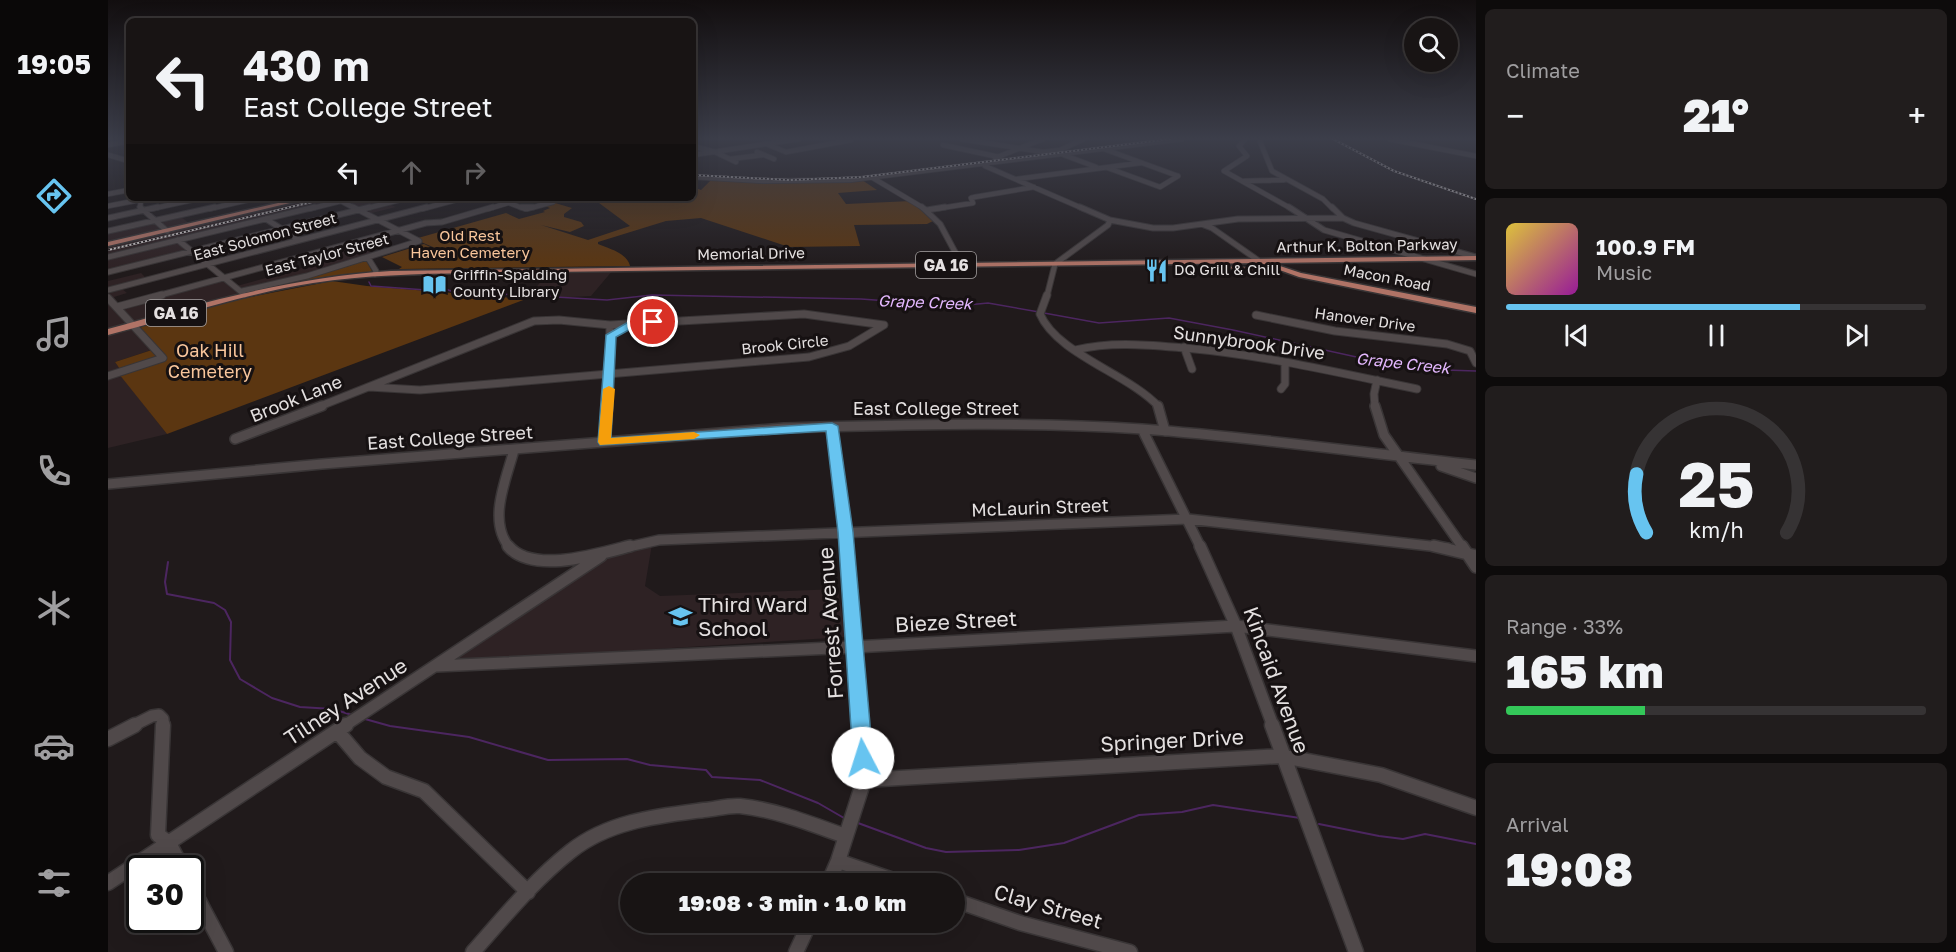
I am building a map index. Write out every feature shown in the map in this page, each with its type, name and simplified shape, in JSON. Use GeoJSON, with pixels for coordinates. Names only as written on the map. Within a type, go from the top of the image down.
{"type":"FeatureCollection","features":[{"type":"Feature","properties":{"kind":"main road"},"geometry":{"type":"LineString","coordinates":[[108,244],[295,201]]}},
{"type":"Feature","properties":{"kind":"main road","name":"Arthur K. Bolton Parkway"},"geometry":{"type":"LineString","coordinates":[[1278,268],[1414,258],[1476,257]]}},
{"type":"Feature","properties":{"kind":"main road","name":"Memorial Drive"},"geometry":{"type":"LineString","coordinates":[[244,293],[375,274],[1259,261]]}},
{"type":"Feature","properties":{"kind":"main road","name":"Macon Road"},"geometry":{"type":"LineString","coordinates":[[1259,261],[1299,275],[1476,310]]}},
{"type":"Feature","properties":{"kind":"main road"},"geometry":{"type":"LineString","coordinates":[[1177,262],[1278,268]]}},
{"type":"Feature","properties":{"kind":"main road","name":"East Taylor Street"},"geometry":{"type":"LineString","coordinates":[[108,332],[244,293]]}},
{"type":"Feature","properties":{"kind":"street"},"geometry":{"type":"LineString","coordinates":[[882,183],[927,210],[940,224],[962,265]]}},
{"type":"Feature","properties":{"kind":"street"},"geometry":{"type":"LineString","coordinates":[[1026,183],[1110,220],[1153,228],[1202,225],[1238,219],[1343,218],[1371,229],[1476,257]]}},
{"type":"Feature","properties":{"kind":"street"},"geometry":{"type":"LineString","coordinates":[[1150,183],[1160,187],[1163,183]]}},
{"type":"Feature","properties":{"kind":"street"},"geometry":{"type":"LineString","coordinates":[[1249,183],[1274,197],[1324,230],[1414,258],[1476,274]]}},
{"type":"Feature","properties":{"kind":"street"},"geometry":{"type":"LineString","coordinates":[[1293,183],[1323,199],[1343,218]]}},
{"type":"Feature","properties":{"kind":"street"},"geometry":{"type":"LineString","coordinates":[[927,210],[973,203],[971,198],[1034,187]]}},
{"type":"Feature","properties":{"kind":"street"},"geometry":{"type":"LineString","coordinates":[[108,194],[126,191]]}},
{"type":"Feature","properties":{"kind":"street"},"geometry":{"type":"LineString","coordinates":[[108,206],[131,201]]}},
{"type":"Feature","properties":{"kind":"street"},"geometry":{"type":"LineString","coordinates":[[139,201],[138,205],[142,211],[168,231]]}},
{"type":"Feature","properties":{"kind":"street"},"geometry":{"type":"LineString","coordinates":[[108,218],[187,201]]}},
{"type":"Feature","properties":{"kind":"street"},"geometry":{"type":"LineString","coordinates":[[108,231],[233,201]]}},
{"type":"Feature","properties":{"kind":"street"},"geometry":{"type":"LineString","coordinates":[[238,201],[253,211]]}},
{"type":"Feature","properties":{"kind":"street"},"geometry":{"type":"LineString","coordinates":[[108,257],[341,201],[399,230]]}},
{"type":"Feature","properties":{"kind":"street"},"geometry":{"type":"LineString","coordinates":[[108,272],[395,201]]}},
{"type":"Feature","properties":{"kind":"street","name":"East Solomon Street"},"geometry":{"type":"LineString","coordinates":[[108,290],[450,201]]}},
{"type":"Feature","properties":{"kind":"street"},"geometry":{"type":"LineString","coordinates":[[503,201],[526,209],[553,202]]}},
{"type":"Feature","properties":{"kind":"street"},"geometry":{"type":"LineString","coordinates":[[117,308],[399,230],[432,222],[442,222],[508,203]]}},
{"type":"Feature","properties":{"kind":"street"},"geometry":{"type":"LineString","coordinates":[[412,211],[432,222]]}},
{"type":"Feature","properties":{"kind":"street"},"geometry":{"type":"LineString","coordinates":[[266,219],[319,253]]}},
{"type":"Feature","properties":{"kind":"street"},"geometry":{"type":"LineString","coordinates":[[1110,220],[1108,225],[1055,264],[1052,282],[1040,314],[1045,326],[1075,350],[1149,396],[1160,408],[1165,431]]}},
{"type":"Feature","properties":{"kind":"street"},"geometry":{"type":"LineString","coordinates":[[1202,225],[1212,228],[1259,261]]}},
{"type":"Feature","properties":{"kind":"street","name":"East Taylor Street"},"geometry":{"type":"LineString","coordinates":[[244,293],[419,243],[399,230]]}},
{"type":"Feature","properties":{"kind":"street"},"geometry":{"type":"LineString","coordinates":[[178,240],[244,293]]}},
{"type":"Feature","properties":{"kind":"street"},"geometry":{"type":"LineString","coordinates":[[368,258],[376,271],[375,274]]}},
{"type":"Feature","properties":{"kind":"street"},"geometry":{"type":"LineString","coordinates":[[108,298],[163,358],[108,376]]}},
{"type":"Feature","properties":{"kind":"street","name":"Brook Circle"},"geometry":{"type":"LineString","coordinates":[[804,314],[884,325],[860,342],[837,353],[610,375],[420,390],[369,387],[534,321],[559,320],[610,325],[804,314]]}},
{"type":"Feature","properties":{"kind":"street","name":"Hanover Drive"},"geometry":{"type":"LineString","coordinates":[[1256,315],[1335,331],[1447,344],[1470,351],[1476,363]]}},
{"type":"Feature","properties":{"kind":"street"},"geometry":{"type":"LineString","coordinates":[[611,335],[633,324]]}},
{"type":"Feature","properties":{"kind":"street"},"geometry":{"type":"LineString","coordinates":[[605,442],[610,375],[610,325]]}},
{"type":"Feature","properties":{"kind":"street","name":"Sunnybrook Drive"},"geometry":{"type":"LineString","coordinates":[[1075,350],[1092,345],[1138,344],[1184,347],[1286,362],[1417,389]]}},
{"type":"Feature","properties":{"kind":"street"},"geometry":{"type":"LineString","coordinates":[[1184,347],[1192,369]]}},
{"type":"Feature","properties":{"kind":"street"},"geometry":{"type":"LineString","coordinates":[[1281,389],[1285,384],[1286,362]]}},
{"type":"Feature","properties":{"kind":"street"},"geometry":{"type":"LineString","coordinates":[[394,388],[395,381],[402,373]]}},
{"type":"Feature","properties":{"kind":"street"},"geometry":{"type":"LineString","coordinates":[[1377,380],[1374,390],[1376,414],[1384,435],[1476,567]]}},
{"type":"Feature","properties":{"kind":"street","name":"Brook Lane"},"geometry":{"type":"LineString","coordinates":[[235,439],[369,387]]}},
{"type":"Feature","properties":{"kind":"street","name":"East College Street"},"geometry":{"type":"LineString","coordinates":[[108,484],[322,464],[832,426],[1015,424],[1142,429],[1476,465]]}},
{"type":"Feature","properties":{"kind":"street","name":"Forrest Avenue"},"geometry":{"type":"LineString","coordinates":[[832,426],[846,532],[864,780],[833,873]]}},
{"type":"Feature","properties":{"kind":"street","name":"Kincaid Avenue"},"geometry":{"type":"LineString","coordinates":[[1142,429],[1188,519],[1236,626],[1282,756],[1311,824],[1356,952]]}},
{"type":"Feature","properties":{"kind":"street"},"geometry":{"type":"LineString","coordinates":[[514,450],[502,499],[498,529],[506,547],[518,556],[553,562],[605,553]]}},
{"type":"Feature","properties":{"kind":"street"},"geometry":{"type":"LineString","coordinates":[[1425,460],[1476,478]]}},
{"type":"Feature","properties":{"kind":"street","name":"McLaurin Street"},"geometry":{"type":"LineString","coordinates":[[605,553],[659,540],[1188,519],[1396,541],[1466,552],[1476,556]]}},
{"type":"Feature","properties":{"kind":"street","name":"Tilney Avenue"},"geometry":{"type":"LineString","coordinates":[[108,883],[605,553]]}},
{"type":"Feature","properties":{"kind":"street","name":"Bieze Street"},"geometry":{"type":"LineString","coordinates":[[436,666],[854,647],[1236,626],[1476,656]]}},
{"type":"Feature","properties":{"kind":"street"},"geometry":{"type":"LineString","coordinates":[[108,739],[152,716],[159,715],[163,719],[158,835],[169,843],[175,855]]}},
{"type":"Feature","properties":{"kind":"street"},"geometry":{"type":"LineString","coordinates":[[337,731],[360,758],[386,777],[424,791],[528,892]]}},
{"type":"Feature","properties":{"kind":"street","name":"Springer Drive"},"geometry":{"type":"LineString","coordinates":[[864,780],[1282,756],[1381,775],[1476,808]]}},
{"type":"Feature","properties":{"kind":"street"},"geometry":{"type":"LineString","coordinates":[[473,952],[528,892],[574,848],[597,834],[624,825],[674,813],[738,806],[783,816],[845,836]]}},
{"type":"Feature","properties":{"kind":"street"},"geometry":{"type":"LineString","coordinates":[[838,861],[873,873]]}},
{"type":"Feature","properties":{"kind":"street","name":"Clay Street"},"geometry":{"type":"LineString","coordinates":[[965,904],[1020,923],[1130,952]]}},
{"type":"Feature","properties":{"kind":"street"},"geometry":{"type":"LineString","coordinates":[[204,911],[225,952]]}},
{"type":"Feature","properties":{"kind":"street"},"geometry":{"type":"LineString","coordinates":[[796,952],[805,933]]}},
{"type":"Feature","properties":{"kind":"shaded area"},"geometry":{"type":"Polygon","coordinates":[[[296,201],[331,201],[180,238],[195,251],[108,273],[108,232],[180,216],[191,225],[296,201]]]}},
{"type":"Feature","properties":{"kind":"shaded area"},"geometry":{"type":"Polygon","coordinates":[[[343,201],[398,201],[389,204],[396,207],[368,214],[343,201]]]}},
{"type":"Feature","properties":{"kind":"shaded area"},"geometry":{"type":"Polygon","coordinates":[[[357,242],[375,255],[136,323],[158,348],[115,362],[123,373],[120,374],[167,434],[108,448],[108,281],[141,273],[148,280],[121,288],[127,293],[114,297],[121,307],[222,279],[233,287],[327,261],[317,253],[357,242]]]}},
{"type":"Feature","properties":{"kind":"shaded area"},"geometry":{"type":"Polygon","coordinates":[[[613,270],[591,296],[526,299],[550,271],[613,270]]]}},
{"type":"Feature","properties":{"kind":"shaded area","name":"Third Ward School"},"geometry":{"type":"Polygon","coordinates":[[[652,544],[645,586],[660,596],[838,589],[846,637],[449,662],[619,550],[652,544]]]}},
{"type":"Feature","properties":{"kind":"green space","name":"Old Rest Haven Cemetery"},"geometry":{"type":"Polygon","coordinates":[[[708,183],[867,183],[877,190],[838,193],[846,204],[911,201],[933,221],[927,224],[854,225],[860,246],[789,247],[701,218],[666,221],[598,242],[622,255],[630,266],[399,269],[402,267],[382,257],[424,244],[445,254],[447,253],[421,242],[418,238],[506,213],[519,219],[545,212],[543,211],[550,208],[545,206],[555,203],[572,208],[564,214],[564,217],[581,222],[584,226],[570,232],[541,225],[588,240],[630,226],[596,201],[696,201],[696,188],[701,190],[708,183]]]}},
{"type":"Feature","properties":{"kind":"green space"},"geometry":{"type":"Polygon","coordinates":[[[366,260],[373,273],[311,280],[249,292],[366,260]]]}},
{"type":"Feature","properties":{"kind":"green space","name":"Oak Hill Cemetery"},"geometry":{"type":"Polygon","coordinates":[[[332,281],[526,299],[167,434],[119,374],[122,372],[115,362],[158,348],[139,327],[230,301],[332,281]]]}},
{"type":"Feature","properties":{"kind":"waterway","name":"Grape Creek"},"geometry":{"type":"LineString","coordinates":[[369,282],[371,286],[426,290],[443,288],[451,291],[607,300],[652,295],[861,299],[957,306],[988,303],[1039,312]]}},
{"type":"Feature","properties":{"kind":"waterway","name":"Grape Creek"},"geometry":{"type":"LineString","coordinates":[[1044,313],[1099,323],[1169,318],[1361,358],[1445,370],[1476,371]]}},
{"type":"Feature","properties":{"kind":"waterway"},"geometry":{"type":"LineString","coordinates":[[168,562],[165,582],[167,594],[214,603],[225,610],[231,622],[230,660],[240,679],[272,698],[300,707],[333,709],[352,715]]}},
{"type":"Feature","properties":{"kind":"waterway"},"geometry":{"type":"LineString","coordinates":[[365,719],[390,726],[469,737],[548,760],[627,759],[650,765],[706,770],[712,777],[760,780],[818,803],[844,818]]}},
{"type":"Feature","properties":{"kind":"waterway"},"geometry":{"type":"LineString","coordinates":[[858,823],[926,848],[946,852],[1019,850],[1064,843],[1139,815],[1182,812],[1213,805],[1300,818]]}},
{"type":"Feature","properties":{"kind":"waterway"},"geometry":{"type":"LineString","coordinates":[[1319,824],[1379,836],[1403,839],[1425,834],[1476,844]]}},
{"type":"Feature","properties":{"kind":"railway"},"geometry":{"type":"LineString","coordinates":[[1430,183],[1476,199]]}},
{"type":"Feature","properties":{"kind":"railway"},"geometry":{"type":"LineString","coordinates":[[108,250],[316,201]]}},
{"type":"Feature","properties":{"kind":"slow traffic"},"geometry":{"type":"LineString","coordinates":[[609,389],[605,442],[694,435]]}},
{"type":"Feature","properties":{"kind":"place","name":"DQ Grill & Chill"},"geometry":{"type":"Point","coordinates":[1156,270]}},
{"type":"Feature","properties":{"kind":"place","name":"Griffin-Spalding County Library"},"geometry":{"type":"Point","coordinates":[435,284]}},
{"type":"Feature","properties":{"kind":"place","name":"Third Ward School"},"geometry":{"type":"Point","coordinates":[680,617]}},
{"type":"Feature","properties":{"kind":"route"},"geometry":{"type":"LineString","coordinates":[[653,322],[633,324],[611,335],[605,442],[832,426],[846,532],[863,758]]}}]}
